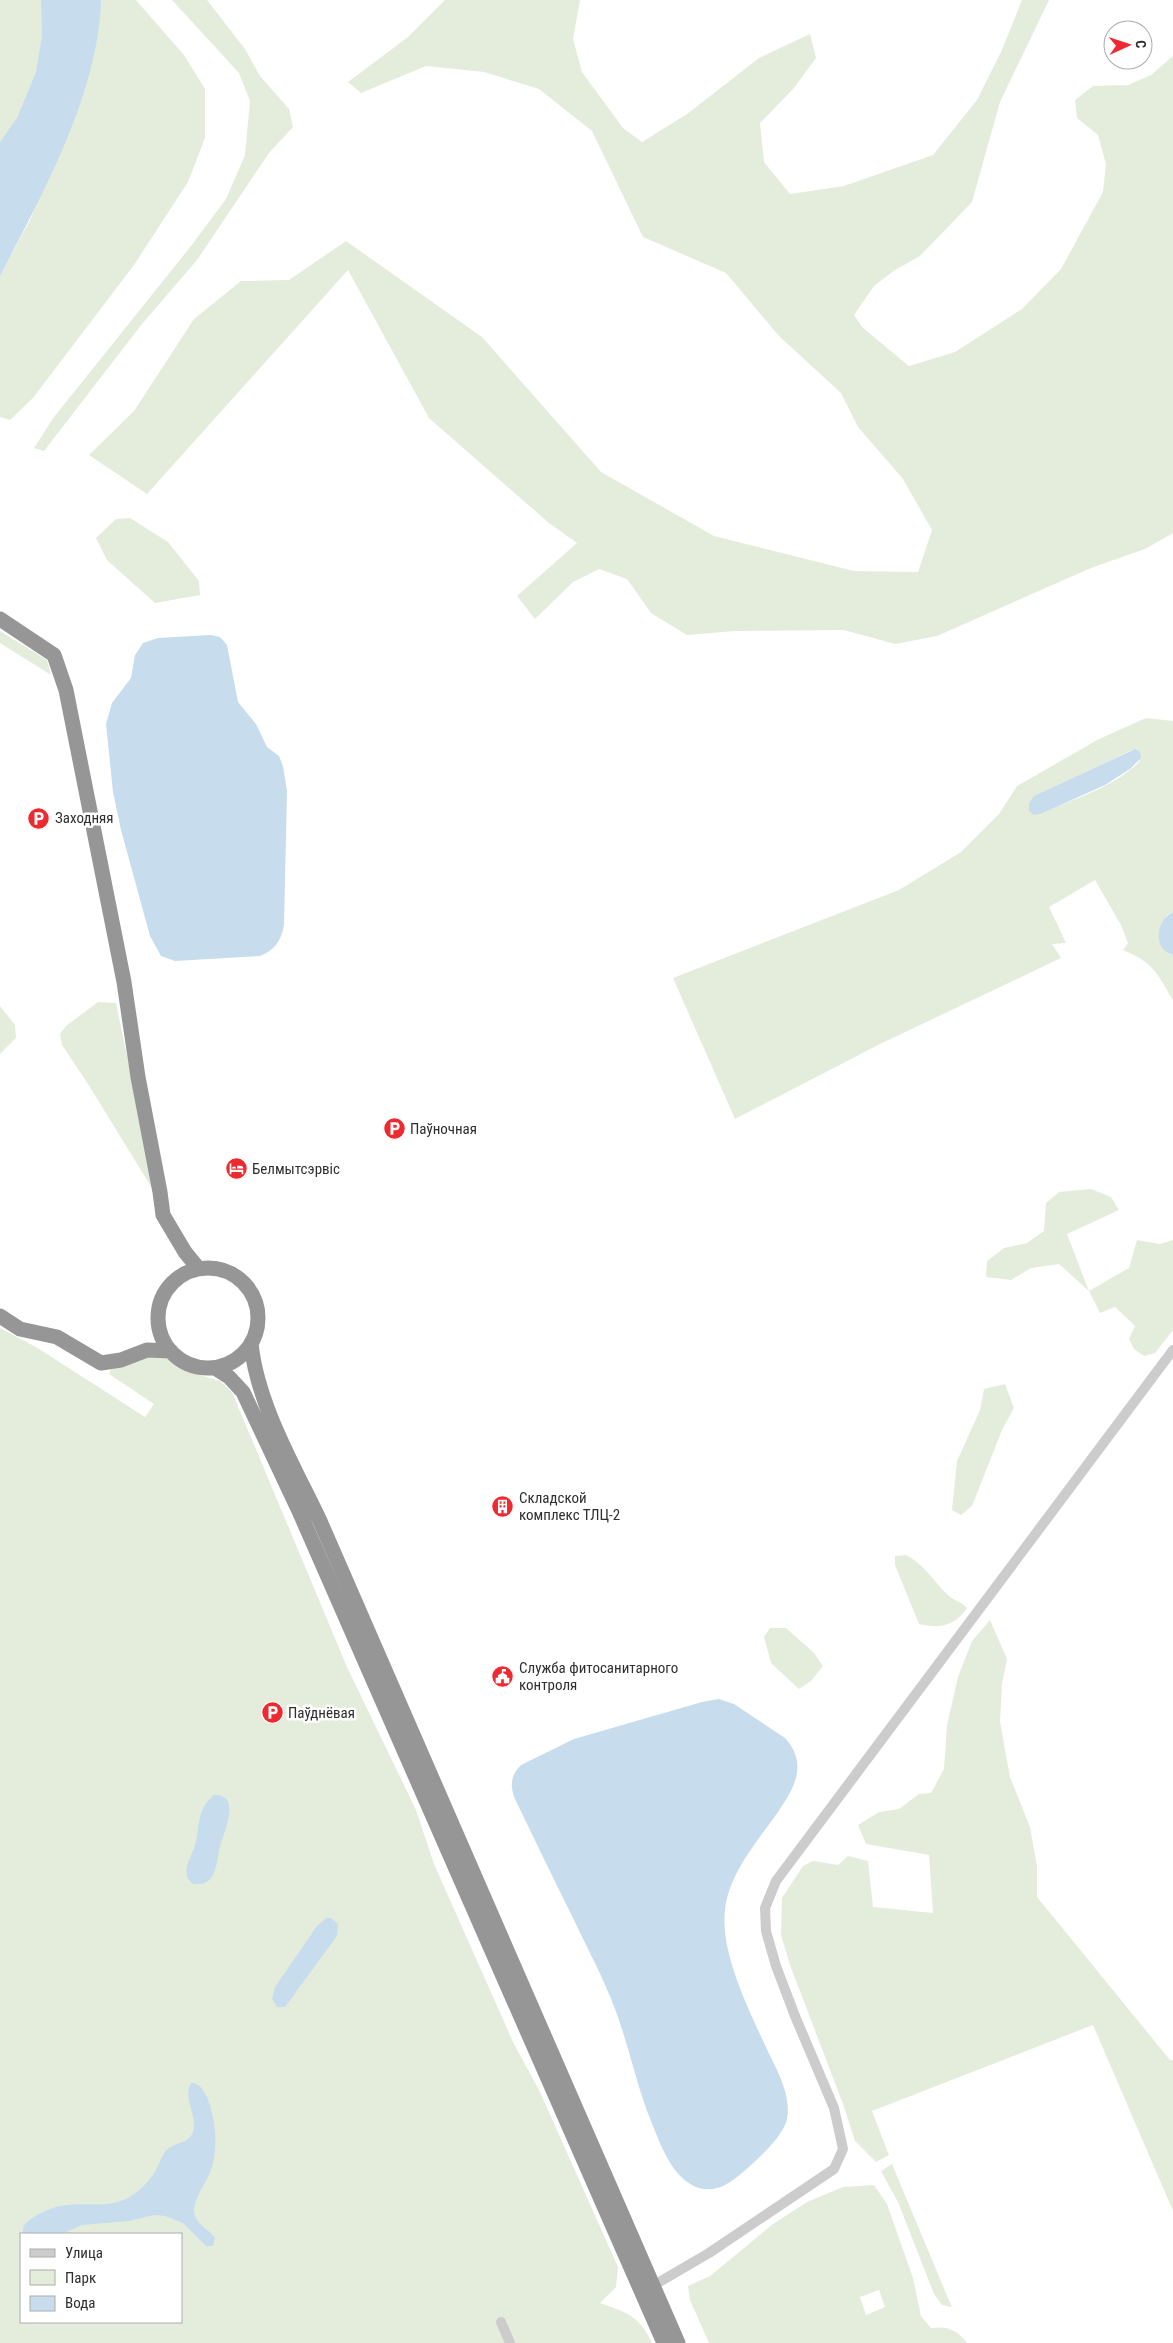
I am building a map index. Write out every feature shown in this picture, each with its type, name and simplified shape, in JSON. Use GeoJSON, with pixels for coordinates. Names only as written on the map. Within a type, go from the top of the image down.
{"type":"FeatureCollection","features":[{"type":"Feature","properties":{"kind":"highway"},"geometry":{"type":"LineString","coordinates":[[0,618],[54,654],[66,690],[124,982],[138,1077],[160,1192],[162,1215],[185,1252],[198,1268]]}},
{"type":"Feature","properties":{"kind":"highway"},"geometry":{"type":"LineString","coordinates":[[211,1267],[225,1270],[237,1276],[255,1298],[259,1314],[257,1332],[251,1343],[237,1359],[215,1368],[195,1367],[183,1362],[164,1342],[159,1330],[160,1303],[165,1291],[184,1273],[198,1268],[211,1267]]}},
{"type":"Feature","properties":{"kind":"highway"},"geometry":{"type":"LineString","coordinates":[[0,1316],[20,1328],[57,1337],[101,1364],[121,1360],[147,1350],[171,1351]]}},
{"type":"Feature","properties":{"kind":"highway"},"geometry":{"type":"LineString","coordinates":[[251,1343],[256,1374],[282,1442],[324,1530],[648,2289],[664,2343]]}},
{"type":"Feature","properties":{"kind":"highway"},"geometry":{"type":"LineString","coordinates":[[215,1368],[229,1377],[243,1392],[299,1511],[648,2289],[678,2343]]}},
{"type":"Feature","properties":{"kind":"street"},"geometry":{"type":"LineString","coordinates":[[648,2289],[709,2253],[834,2168],[843,2149],[834,2108],[776,1966],[766,1931],[765,1908],[776,1881],[1173,1350]]}},
{"type":"Feature","properties":{"kind":"street"},"geometry":{"type":"LineString","coordinates":[[501,2322],[510,2343]]}},
{"type":"Feature","properties":{"kind":"green space"},"geometry":{"type":"Polygon","coordinates":[[[0,0],[41,0],[42,38],[36,75],[22,111],[0,142],[0,0]]]}},
{"type":"Feature","properties":{"kind":"green space"},"geometry":{"type":"Polygon","coordinates":[[[101,0],[136,0],[184,55],[205,89],[205,138],[188,182],[134,265],[33,398],[10,420],[0,417],[0,276],[31,218],[94,55],[101,0]]]}},
{"type":"Feature","properties":{"kind":"green space"},"geometry":{"type":"Polygon","coordinates":[[[172,0],[207,0],[245,49],[260,76],[289,109],[293,127],[269,153],[197,260],[142,324],[44,451],[34,448],[54,417],[191,246],[226,199],[245,155],[250,101],[239,73],[172,0]]]}},
{"type":"Feature","properties":{"kind":"green space"},"geometry":{"type":"Polygon","coordinates":[[[445,0],[580,0],[573,39],[582,72],[623,128],[642,142],[687,114],[759,58],[810,34],[816,58],[794,88],[760,123],[764,162],[790,194],[844,186],[933,155],[977,100],[1002,50],[1022,0],[1049,0],[1000,102],[972,202],[920,256],[895,270],[874,286],[854,315],[863,328],[909,366],[955,352],[1022,309],[1061,269],[1103,192],[1106,164],[1098,135],[1077,118],[1075,100],[1093,86],[1128,85],[1151,75],[1173,56],[1173,533],[1145,549],[1091,568],[937,636],[895,644],[844,630],[735,631],[687,635],[651,613],[627,579],[599,569],[573,582],[535,619],[517,596],[577,543],[549,523],[429,418],[348,270],[147,494],[89,455],[134,411],[194,319],[241,281],[289,280],[346,241],[482,337],[601,472],[714,536],[854,571],[918,572],[932,530],[903,479],[858,427],[841,393],[779,336],[726,273],[643,237],[592,131],[539,89],[484,72],[426,66],[361,93],[348,82],[408,37],[445,0]]]}},
{"type":"Feature","properties":{"kind":"green space"},"geometry":{"type":"Polygon","coordinates":[[[130,518],[168,542],[199,581],[200,595],[155,603],[107,560],[96,538],[116,519],[130,518]]]}},
{"type":"Feature","properties":{"kind":"green space"},"geometry":{"type":"Polygon","coordinates":[[[0,631],[47,660],[51,675],[0,643],[0,631]]]}},
{"type":"Feature","properties":{"kind":"green space"},"geometry":{"type":"Polygon","coordinates":[[[1146,718],[1173,721],[1173,912],[1167,915],[1169,954],[1173,955],[1173,1000],[1148,964],[1123,950],[1128,943],[1121,925],[1095,880],[1049,907],[1066,943],[1052,944],[1061,958],[880,1044],[735,1119],[673,978],[899,890],[961,852],[999,814],[1017,786],[1099,739],[1146,718]],[[1132,750],[1035,796],[1043,813],[1107,785],[1140,761],[1132,750]]]}},
{"type":"Feature","properties":{"kind":"green space"},"geometry":{"type":"Polygon","coordinates":[[[98,1002],[116,1003],[155,1193],[62,1045],[60,1034],[66,1026],[98,1002]]]}},
{"type":"Feature","properties":{"kind":"green space"},"geometry":{"type":"Polygon","coordinates":[[[0,1006],[15,1025],[16,1038],[0,1054],[0,1006]]]}},
{"type":"Feature","properties":{"kind":"green space"},"geometry":{"type":"Polygon","coordinates":[[[1091,1189],[1111,1197],[1119,1210],[1067,1234],[1089,1291],[1059,1264],[1031,1268],[1011,1280],[986,1277],[987,1261],[1004,1248],[1027,1243],[1044,1231],[1046,1203],[1059,1192],[1091,1189]]]}},
{"type":"Feature","properties":{"kind":"green space"},"geometry":{"type":"Polygon","coordinates":[[[1137,1240],[1160,1244],[1173,1240],[1173,1330],[1155,1353],[1144,1356],[1134,1349],[1129,1339],[1135,1326],[1115,1307],[1100,1313],[1089,1291],[1129,1268],[1137,1240]]]}},
{"type":"Feature","properties":{"kind":"green space"},"geometry":{"type":"Polygon","coordinates":[[[0,1328],[36,1347],[145,1417],[154,1404],[109,1374],[111,1368],[134,1358],[163,1356],[192,1373],[220,1381],[232,1392],[347,1667],[416,1810],[434,1864],[514,2044],[539,2090],[618,2267],[616,2287],[600,2303],[631,2316],[642,2327],[652,2343],[0,2343],[0,1328]]]}},
{"type":"Feature","properties":{"kind":"green space"},"geometry":{"type":"Polygon","coordinates":[[[1005,1384],[1014,1408],[1002,1430],[972,1506],[961,1515],[952,1510],[957,1461],[980,1410],[984,1389],[1005,1384]]]}},
{"type":"Feature","properties":{"kind":"green space"},"geometry":{"type":"Polygon","coordinates":[[[906,1555],[924,1569],[950,1597],[967,1608],[957,1619],[940,1626],[919,1624],[895,1565],[895,1556],[906,1555]]]}},
{"type":"Feature","properties":{"kind":"green space"},"geometry":{"type":"Polygon","coordinates":[[[990,1620],[1007,1659],[1002,1684],[1000,1722],[1010,1777],[1030,1827],[1037,1866],[1037,1897],[1170,2060],[1173,2060],[1173,2211],[1093,2025],[872,2111],[889,2155],[876,2162],[855,2141],[843,2104],[790,1965],[781,1935],[782,1898],[803,1866],[813,1861],[838,1865],[848,1856],[868,1861],[873,1907],[933,1913],[929,1855],[866,1844],[858,1825],[879,1812],[899,1809],[919,1794],[931,1793],[944,1769],[947,1725],[958,1677],[972,1641],[990,1620]]]}},
{"type":"Feature","properties":{"kind":"green space"},"geometry":{"type":"Polygon","coordinates":[[[770,1628],[786,1628],[814,1653],[823,1666],[811,1681],[799,1689],[771,1663],[764,1637],[770,1628]]]}},
{"type":"Feature","properties":{"kind":"green space"},"geometry":{"type":"Polygon","coordinates":[[[892,2164],[952,2307],[942,2305],[934,2294],[898,2202],[881,2171],[892,2164]]]}},
{"type":"Feature","properties":{"kind":"green space"},"geometry":{"type":"Polygon","coordinates":[[[874,2185],[887,2204],[913,2278],[921,2316],[931,2328],[951,2330],[959,2334],[967,2343],[709,2343],[690,2300],[688,2286],[710,2276],[773,2224],[807,2202],[843,2187],[874,2185]],[[879,2290],[860,2297],[866,2315],[885,2307],[879,2290]]]}},
{"type":"Feature","properties":{"kind":"water"},"geometry":{"type":"Polygon","coordinates":[[[41,0],[101,0],[98,35],[90,71],[66,142],[50,178],[0,276],[0,142],[17,118],[36,72],[42,36],[41,0]]]}},
{"type":"Feature","properties":{"kind":"water"},"geometry":{"type":"Polygon","coordinates":[[[210,635],[220,637],[227,645],[238,702],[256,724],[267,747],[279,756],[283,766],[287,791],[284,925],[281,936],[276,944],[270,951],[260,956],[175,961],[161,956],[150,936],[121,830],[113,792],[106,724],[112,703],[131,678],[135,655],[143,643],[158,638],[210,635]]]}},
{"type":"Feature","properties":{"kind":"water"},"geometry":{"type":"Polygon","coordinates":[[[1135,749],[1140,752],[1141,758],[1130,769],[1105,785],[1043,813],[1034,815],[1029,811],[1029,803],[1034,796],[1135,749]]]}},
{"type":"Feature","properties":{"kind":"water"},"geometry":{"type":"Polygon","coordinates":[[[1173,912],[1173,955],[1166,952],[1162,947],[1159,941],[1159,934],[1163,921],[1173,912]]]}},
{"type":"Feature","properties":{"kind":"water"},"geometry":{"type":"Polygon","coordinates":[[[719,1699],[734,1704],[785,1738],[795,1754],[797,1763],[794,1784],[787,1799],[745,1858],[732,1883],[725,1910],[727,1944],[731,1961],[751,2014],[782,2081],[788,2110],[787,2119],[780,2134],[751,2166],[721,2187],[704,2189],[698,2188],[684,2180],[662,2148],[646,2107],[611,1998],[514,1797],[512,1784],[513,1776],[521,1765],[574,1739],[702,1702],[719,1699]]]}},
{"type":"Feature","properties":{"kind":"water"},"geometry":{"type":"Polygon","coordinates":[[[214,1795],[222,1796],[227,1800],[229,1815],[227,1824],[211,1878],[201,1884],[193,1884],[187,1875],[187,1865],[195,1845],[202,1812],[214,1795]]]}},
{"type":"Feature","properties":{"kind":"water"},"geometry":{"type":"Polygon","coordinates":[[[326,1918],[331,1918],[338,1924],[337,1936],[285,2007],[277,2007],[272,1999],[275,1987],[317,1926],[326,1918]]]}},
{"type":"Feature","properties":{"kind":"water"},"geometry":{"type":"Polygon","coordinates":[[[191,2083],[194,2083],[203,2089],[213,2115],[215,2155],[210,2173],[194,2206],[194,2211],[200,2223],[215,2238],[213,2246],[206,2246],[183,2223],[165,2216],[154,2215],[129,2221],[82,2225],[64,2233],[23,2233],[23,2228],[27,2222],[47,2210],[59,2206],[115,2203],[130,2197],[139,2190],[147,2183],[167,2150],[188,2139],[193,2132],[194,2121],[188,2094],[191,2083]]]}},
{"type":"Feature","properties":{"kind":"place","name":"Заходняя"},"geometry":{"type":"Point","coordinates":[39,818]}},
{"type":"Feature","properties":{"kind":"place","name":"Паўночная"},"geometry":{"type":"Point","coordinates":[394,1129]}},
{"type":"Feature","properties":{"kind":"place","name":"Белмытсэрвіс"},"geometry":{"type":"Point","coordinates":[236,1169]}},
{"type":"Feature","properties":{"kind":"place","name":"Складской комплекс ТЛЦ-2"},"geometry":{"type":"Point","coordinates":[503,1507]}},
{"type":"Feature","properties":{"kind":"place","name":"Служба фитосанитарного контроля"},"geometry":{"type":"Point","coordinates":[503,1677]}},
{"type":"Feature","properties":{"kind":"place","name":"Паўднёвая"},"geometry":{"type":"Point","coordinates":[272,1713]}}]}
